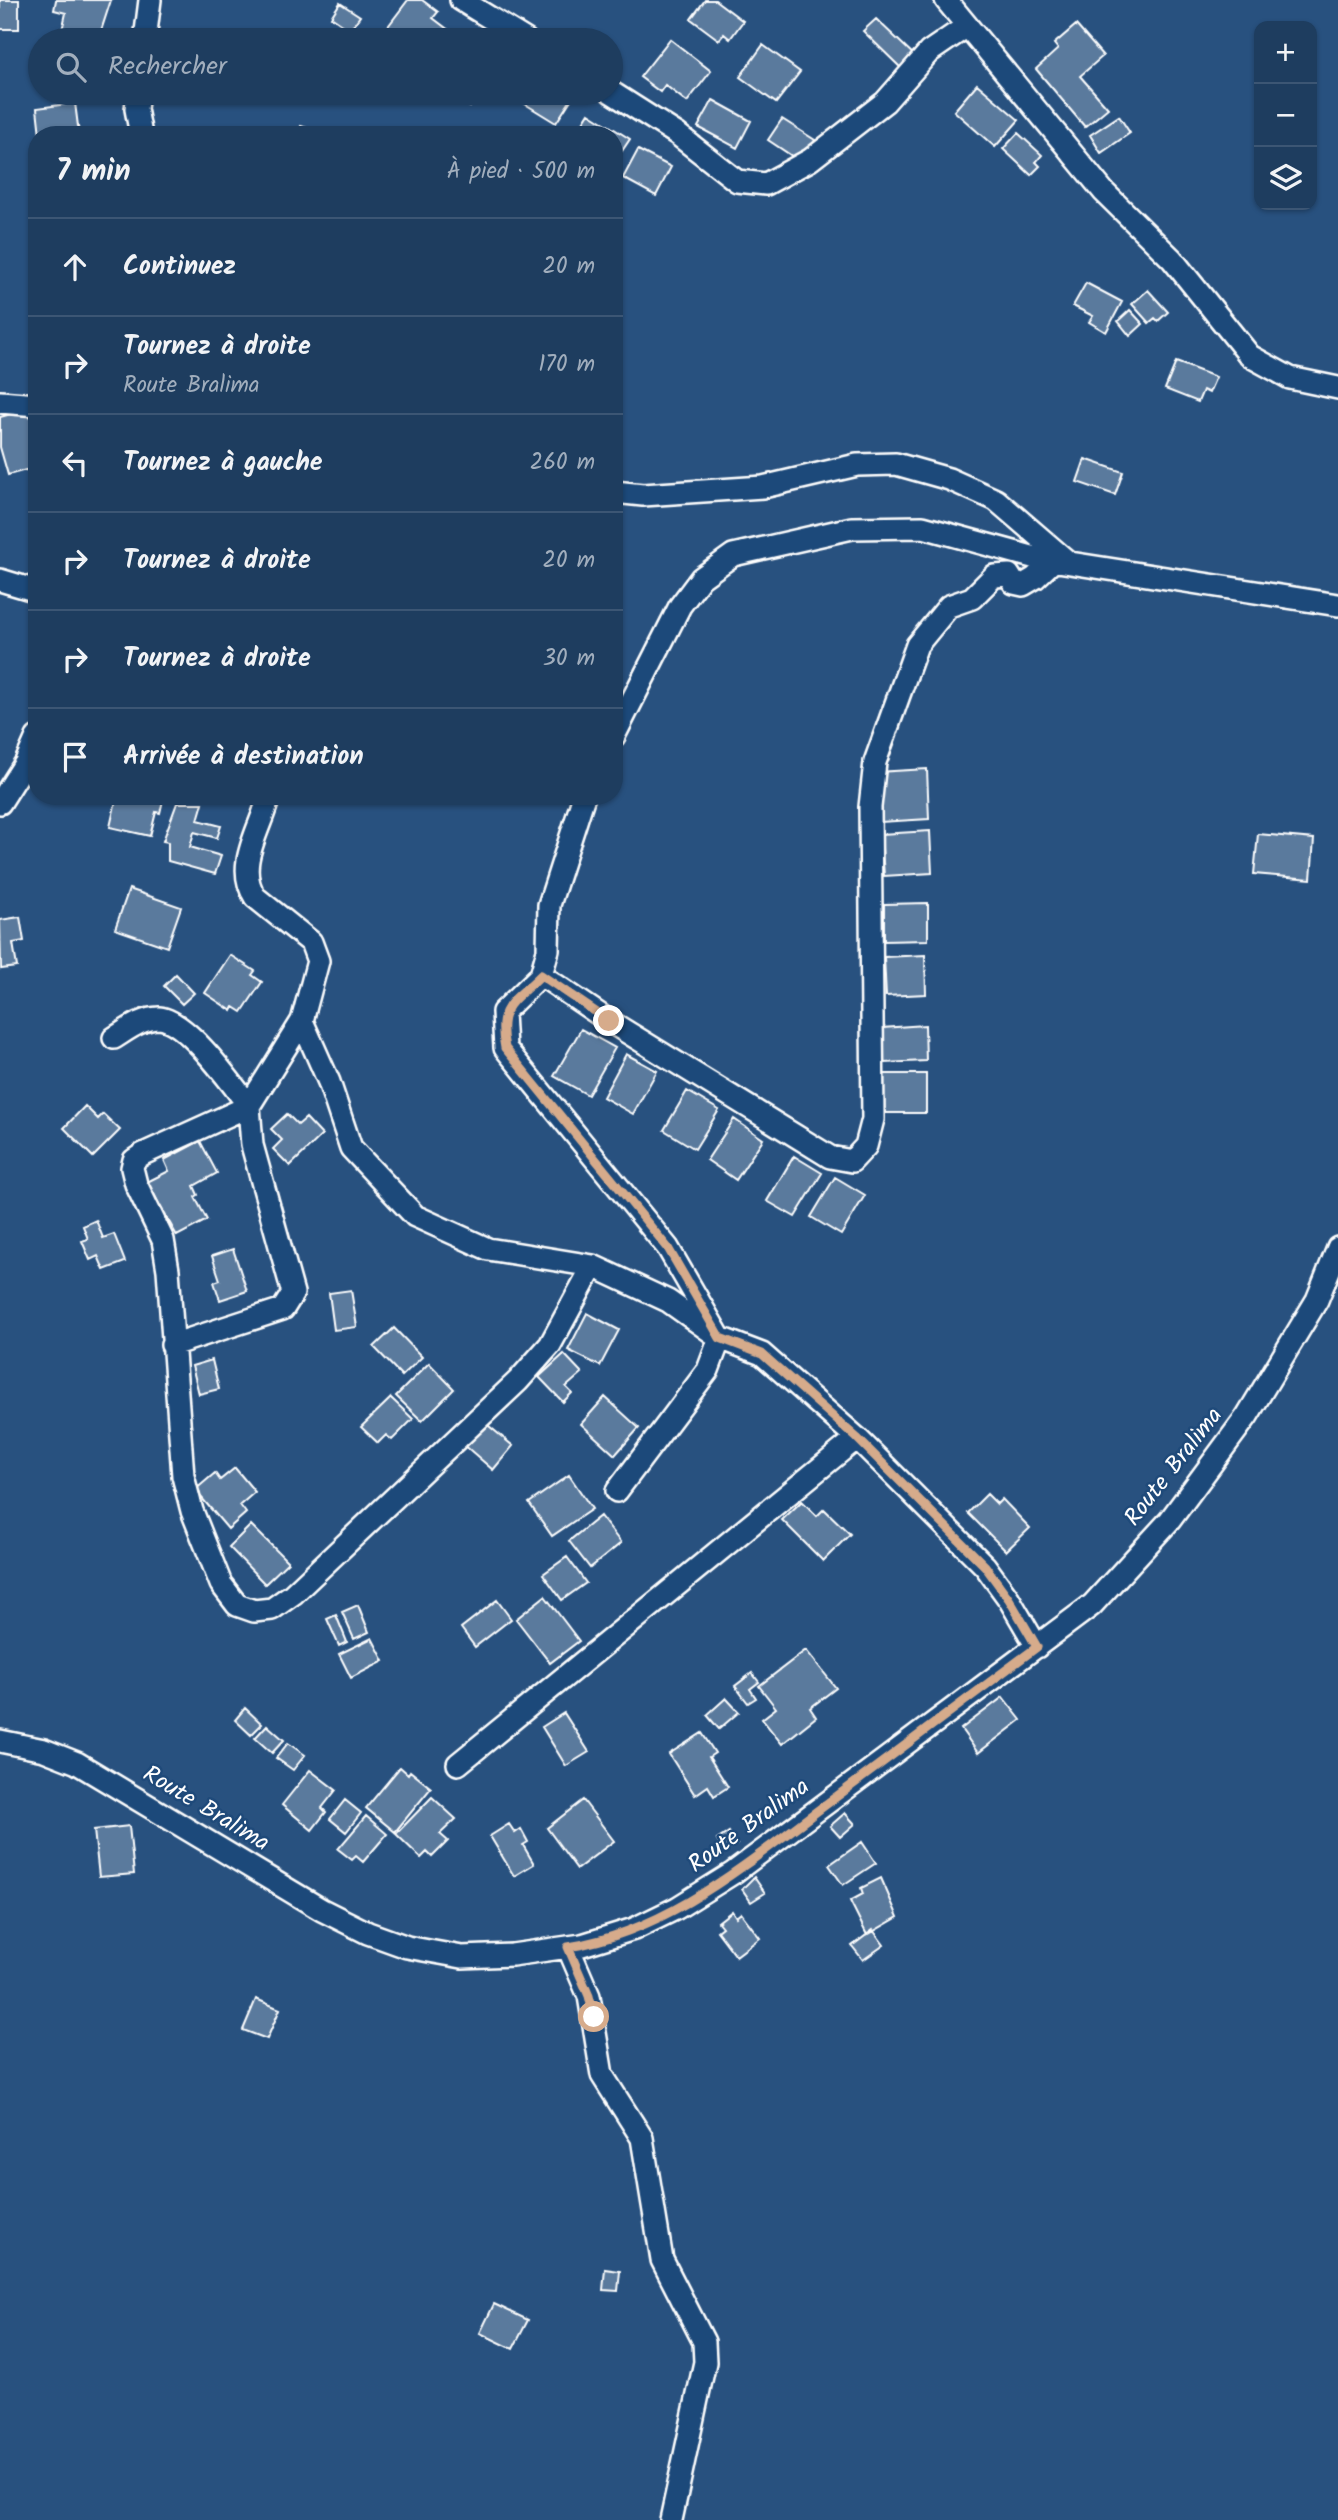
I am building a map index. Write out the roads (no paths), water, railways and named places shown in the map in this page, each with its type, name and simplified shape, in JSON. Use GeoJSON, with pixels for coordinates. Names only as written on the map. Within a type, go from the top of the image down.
{"type":"FeatureCollection","features":[{"type":"Feature","properties":{"kind":"street"},"geometry":{"type":"LineString","coordinates":[[146,28],[150,0]]}},
{"type":"Feature","properties":{"kind":"street"},"geometry":{"type":"LineString","coordinates":[[461,0],[506,28]]}},
{"type":"Feature","properties":{"kind":"street"},"geometry":{"type":"LineString","coordinates":[[946,0],[1104,192],[1172,259],[1250,356],[1290,378],[1338,388]]}},
{"type":"Feature","properties":{"kind":"street"},"geometry":{"type":"LineString","coordinates":[[623,100],[677,134],[737,181],[766,184],[810,160],[885,102],[923,58],[967,26]]}},
{"type":"Feature","properties":{"kind":"street"},"geometry":{"type":"LineString","coordinates":[[136,105],[139,126]]}},
{"type":"Feature","properties":{"kind":"street"},"geometry":{"type":"LineString","coordinates":[[0,402],[28,404]]}},
{"type":"Feature","properties":{"kind":"street"},"geometry":{"type":"LineString","coordinates":[[623,493],[643,495],[763,487],[857,465],[896,464],[949,479],[996,500],[1060,562]]}},
{"type":"Feature","properties":{"kind":"street"},"geometry":{"type":"LineString","coordinates":[[623,718],[680,606],[701,578],[733,555],[852,528],[923,527],[1060,562],[1338,605]]}},
{"type":"Feature","properties":{"kind":"street"},"geometry":{"type":"LineString","coordinates":[[541,975],[609,1021],[831,1157],[852,1161],[866,1146],[873,1119],[870,807],[875,762],[909,660],[935,620],[949,606],[972,598],[994,576],[1009,575],[1014,583],[1023,585],[1060,562]]}},
{"type":"Feature","properties":{"kind":"street"},"geometry":{"type":"LineString","coordinates":[[0,580],[28,588]]}},
{"type":"Feature","properties":{"kind":"street"},"geometry":{"type":"LineString","coordinates":[[0,803],[28,757]]}},
{"type":"Feature","properties":{"kind":"street"},"geometry":{"type":"LineString","coordinates":[[266,805],[246,864],[247,876],[255,897],[311,942],[315,950],[315,978],[302,1021],[249,1106],[134,1160],[132,1168],[136,1184],[163,1240],[168,1270],[183,1476],[192,1511],[221,1584],[237,1605],[254,1611],[272,1609],[293,1594],[518,1381],[550,1345],[593,1266]]}},
{"type":"Feature","properties":{"kind":"street"},"geometry":{"type":"LineString","coordinates":[[581,805],[549,905],[548,950],[541,975],[503,1012],[505,1048],[668,1248],[720,1338]]}},
{"type":"Feature","properties":{"kind":"street"},"geometry":{"type":"LineString","coordinates":[[114,1038],[143,1021],[160,1018],[173,1023],[197,1044],[249,1106],[252,1145],[293,1293],[283,1309],[172,1345]]}},
{"type":"Feature","properties":{"kind":"street"},"geometry":{"type":"LineString","coordinates":[[302,1021],[329,1082],[351,1148],[415,1216],[488,1250],[593,1266],[658,1296],[720,1338],[762,1354],[857,1438],[985,1566],[1009,1599],[1037,1647]]}},
{"type":"Feature","properties":{"kind":"street","name":"Route Bralima"},"geometry":{"type":"LineString","coordinates":[[0,1741],[44,1750],[77,1763],[322,1910],[368,1933],[407,1947],[462,1957],[512,1955],[568,1947],[634,1929],[677,1908],[722,1880],[1092,1605],[1170,1520],[1247,1416],[1317,1300],[1338,1248]]}},
{"type":"Feature","properties":{"kind":"street"},"geometry":{"type":"LineString","coordinates":[[617,1491],[708,1370],[720,1338]]}},
{"type":"Feature","properties":{"kind":"street"},"geometry":{"type":"LineString","coordinates":[[458,1764],[857,1438]]}},
{"type":"Feature","properties":{"kind":"street"},"geometry":{"type":"LineString","coordinates":[[568,1947],[589,1996],[602,2075],[642,2138],[662,2260],[704,2342],[705,2362],[671,2520]]}}]}
